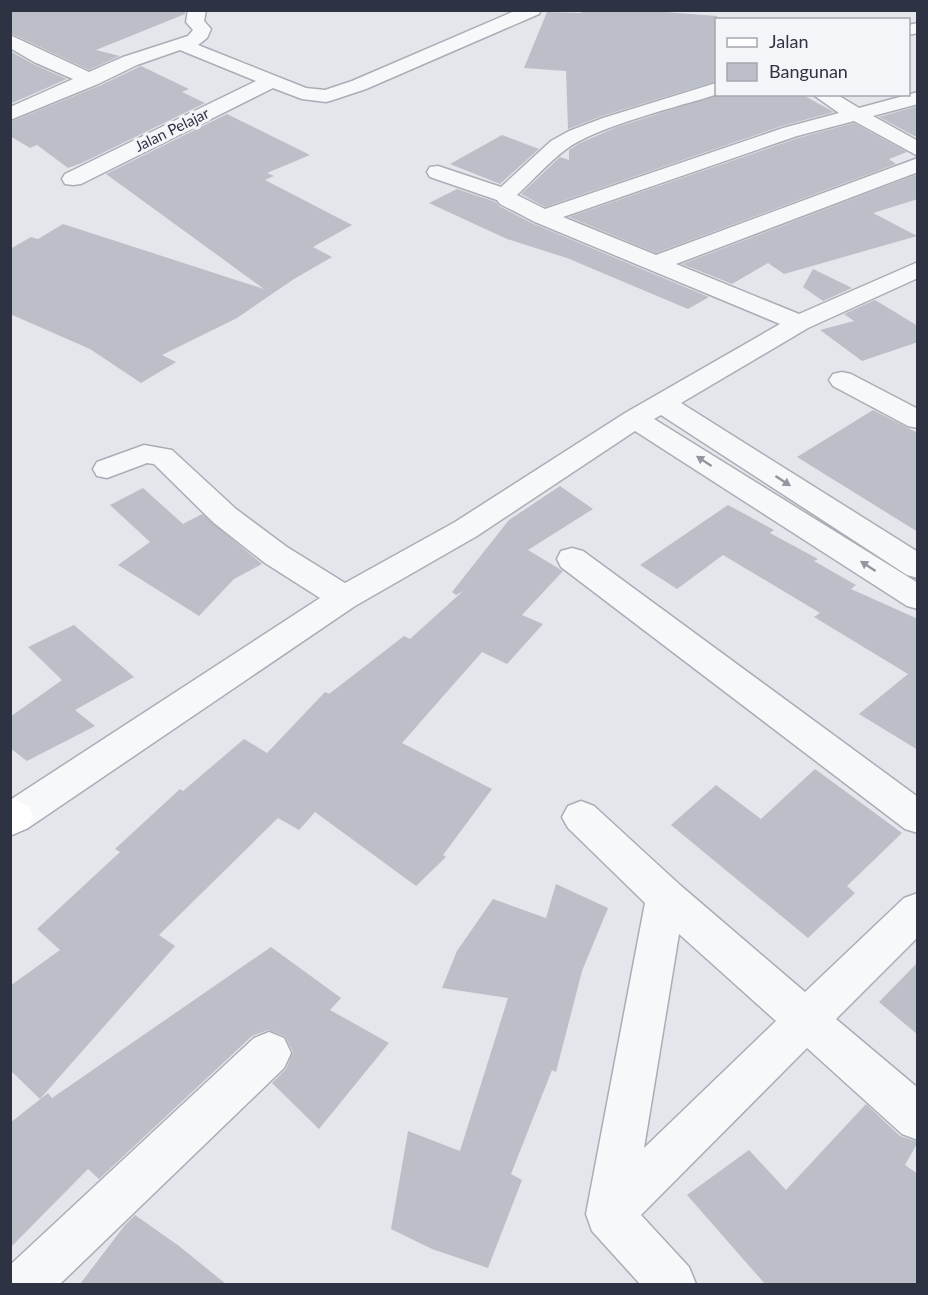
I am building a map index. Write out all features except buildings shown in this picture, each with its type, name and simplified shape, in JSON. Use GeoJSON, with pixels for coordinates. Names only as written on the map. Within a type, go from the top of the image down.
{"type":"FeatureCollection","features":[{"type":"Feature","properties":{"kind":"street"},"geometry":{"type":"LineString","coordinates":[[10,114],[130,61],[183,45],[201,34],[202,29],[195,22],[197,10]]}},
{"type":"Feature","properties":{"kind":"street"},"geometry":{"type":"LineString","coordinates":[[183,45],[270,82],[315,95],[338,94],[533,10]]}},
{"type":"Feature","properties":{"kind":"street"},"geometry":{"type":"LineString","coordinates":[[10,40],[41,58],[91,80]]}},
{"type":"Feature","properties":{"kind":"street","name":"Jalan Pelajar"},"geometry":{"type":"LineString","coordinates":[[73,179],[270,82]]}},
{"type":"Feature","properties":{"kind":"street"},"geometry":{"type":"LineString","coordinates":[[505,195],[558,145],[576,135],[610,122],[715,91]]}},
{"type":"Feature","properties":{"kind":"street"},"geometry":{"type":"LineString","coordinates":[[824,96],[918,150]]}},
{"type":"Feature","properties":{"kind":"street"},"geometry":{"type":"LineString","coordinates":[[543,217],[790,132],[918,98]]}},
{"type":"Feature","properties":{"kind":"street"},"geometry":{"type":"LineString","coordinates":[[657,263],[790,210],[918,164]]}},
{"type":"Feature","properties":{"kind":"street"},"geometry":{"type":"LineString","coordinates":[[438,172],[505,195],[508,199],[543,217],[799,323]]}},
{"type":"Feature","properties":{"kind":"street"},"geometry":{"type":"LineString","coordinates":[[12,817],[344,598],[466,529],[635,420],[799,323],[918,269]]}},
{"type":"Feature","properties":{"kind":"street"},"geometry":{"type":"LineString","coordinates":[[842,380],[918,420]]}},
{"type":"Feature","properties":{"kind":"street"},"geometry":{"type":"LineString","coordinates":[[663,404],[918,567]]}},
{"type":"Feature","properties":{"kind":"street"},"geometry":{"type":"LineString","coordinates":[[635,420],[918,598]]}},
{"type":"Feature","properties":{"kind":"street"},"geometry":{"type":"LineString","coordinates":[[107,469],[144,454],[162,456],[225,516],[276,555],[344,598]]}},
{"type":"Feature","properties":{"kind":"street"},"geometry":{"type":"LineString","coordinates":[[572,559],[918,818]]}},
{"type":"Feature","properties":{"kind":"street"},"geometry":{"type":"LineString","coordinates":[[581,817],[666,897],[918,1118]]}},
{"type":"Feature","properties":{"kind":"street"},"geometry":{"type":"LineString","coordinates":[[609,1214],[666,897]]}},
{"type":"Feature","properties":{"kind":"street"},"geometry":{"type":"LineString","coordinates":[[609,1214],[918,910]]}},
{"type":"Feature","properties":{"kind":"street"},"geometry":{"type":"LineString","coordinates":[[26,1284],[269,1053]]}},
{"type":"Feature","properties":{"kind":"street"},"geometry":{"type":"LineString","coordinates":[[609,1214],[672,1284]]}}]}
